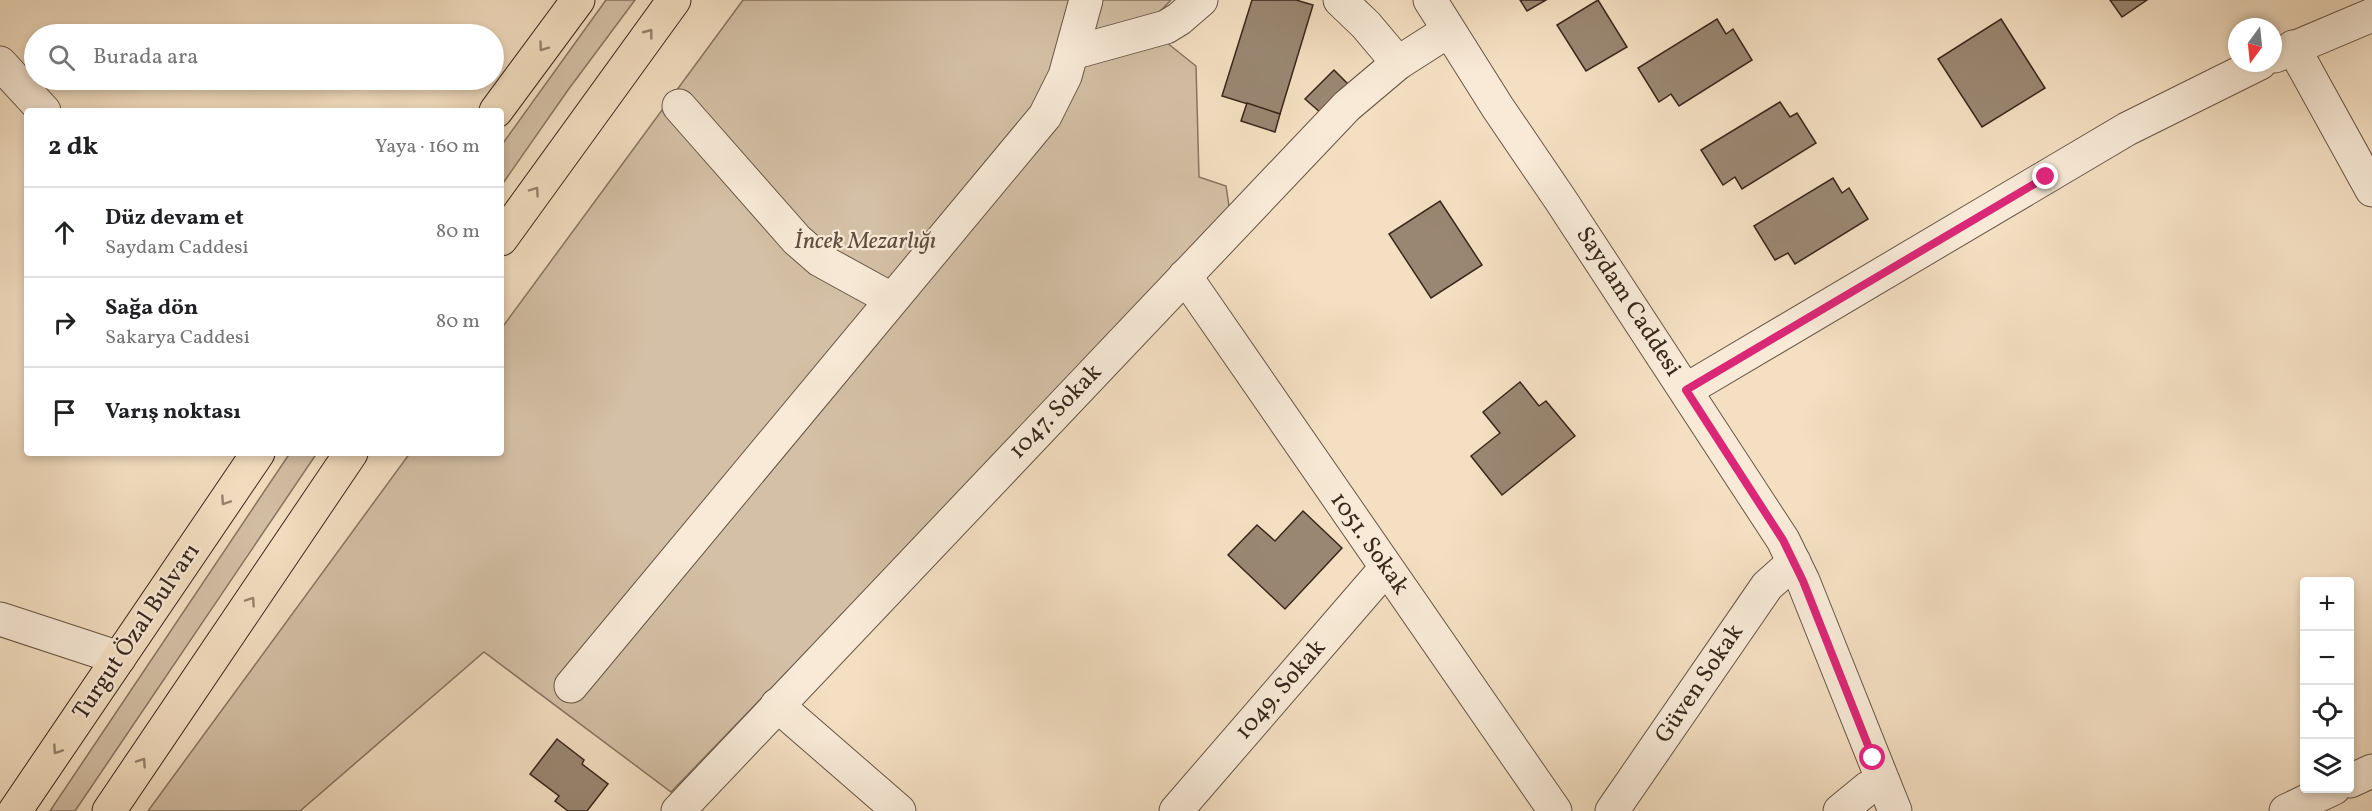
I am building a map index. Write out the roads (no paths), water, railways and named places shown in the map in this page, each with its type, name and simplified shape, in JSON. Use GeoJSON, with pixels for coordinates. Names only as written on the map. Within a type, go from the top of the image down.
{"type":"FeatureCollection","features":[{"type":"Feature","properties":{"kind":"main road"},"geometry":{"type":"LineString","coordinates":[[498,108],[578,0]]}},
{"type":"Feature","properties":{"kind":"main road"},"geometry":{"type":"LineString","coordinates":[[504,235],[674,0]]}},
{"type":"Feature","properties":{"kind":"main road","name":"Turgut Özal Bulvarı"},"geometry":{"type":"LineString","coordinates":[[15,811],[256,456]]}},
{"type":"Feature","properties":{"kind":"main road"},"geometry":{"type":"LineString","coordinates":[[109,811],[349,456]]}},
{"type":"Feature","properties":{"kind":"street"},"geometry":{"type":"LineString","coordinates":[[571,686],[1045,116],[1057,96],[1072,53],[1086,0]]}},
{"type":"Feature","properties":{"kind":"street"},"geometry":{"type":"LineString","coordinates":[[1072,53],[1166,27],[1201,0]]}},
{"type":"Feature","properties":{"kind":"street"},"geometry":{"type":"LineString","coordinates":[[1340,0],[1366,25],[1398,63]]}},
{"type":"Feature","properties":{"kind":"street","name":"Saydam Caddesi"},"geometry":{"type":"LineString","coordinates":[[1430,0],[1448,31],[1783,540],[1889,796]]}},
{"type":"Feature","properties":{"kind":"street"},"geometry":{"type":"LineString","coordinates":[[2372,15],[2283,52],[2372,190]]}},
{"type":"Feature","properties":{"kind":"street","name":"1047. Sokak"},"geometry":{"type":"LineString","coordinates":[[678,811],[1347,106],[1398,63],[1448,31]]}},
{"type":"Feature","properties":{"kind":"street"},"geometry":{"type":"LineString","coordinates":[[0,63],[24,89]]}},
{"type":"Feature","properties":{"kind":"street"},"geometry":{"type":"LineString","coordinates":[[1686,390],[2127,129],[2242,72]]}},
{"type":"Feature","properties":{"kind":"street"},"geometry":{"type":"LineString","coordinates":[[25,90],[41,108]]}},
{"type":"Feature","properties":{"kind":"street"},"geometry":{"type":"LineString","coordinates":[[679,106],[797,240],[820,260],[891,299]]}},
{"type":"Feature","properties":{"kind":"street","name":"1051. Sokak"},"geometry":{"type":"LineString","coordinates":[[1185,276],[1555,811]]}},
{"type":"Feature","properties":{"kind":"street","name":"Güven Sokak"},"geometry":{"type":"LineString","coordinates":[[1612,811],[1767,586],[1794,562]]}},
{"type":"Feature","properties":{"kind":"street","name":"1049. Sokak"},"geometry":{"type":"LineString","coordinates":[[1176,811],[1386,568]]}},
{"type":"Feature","properties":{"kind":"street"},"geometry":{"type":"LineString","coordinates":[[0,619],[119,658]]}},
{"type":"Feature","properties":{"kind":"street"},"geometry":{"type":"LineString","coordinates":[[777,705],[899,811]]}},
{"type":"Feature","properties":{"kind":"street"},"geometry":{"type":"LineString","coordinates":[[2354,779],[2372,771]]}},
{"type":"Feature","properties":{"kind":"street"},"geometry":{"type":"LineString","coordinates":[[1840,811],[1868,788],[1889,796]]}},
{"type":"Feature","properties":{"kind":"street"},"geometry":{"type":"LineString","coordinates":[[2286,811],[2325,793]]}},
{"type":"Feature","properties":{"kind":"park label","name":"İncek Mezarlığı"},"geometry":{"type":"Point","coordinates":[865,242]}}]}
